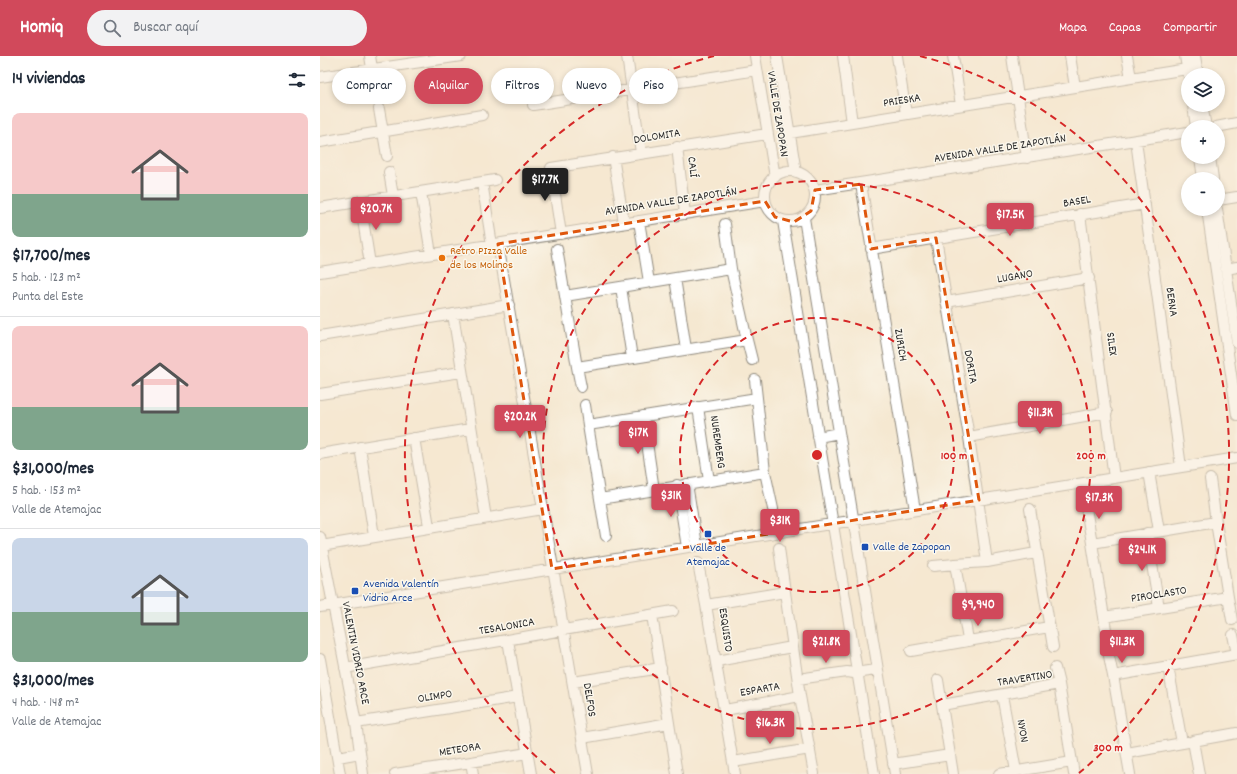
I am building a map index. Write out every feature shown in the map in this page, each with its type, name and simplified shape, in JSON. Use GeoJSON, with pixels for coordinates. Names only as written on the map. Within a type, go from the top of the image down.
{"type":"FeatureCollection","features":[{"type":"Feature","properties":{"kind":"street"},"geometry":{"type":"LineString","coordinates":[[370,56],[372,68]]}},
{"type":"Feature","properties":{"kind":"street"},"geometry":{"type":"LineString","coordinates":[[379,68],[461,56]]}},
{"type":"Feature","properties":{"kind":"street"},"geometry":{"type":"LineString","coordinates":[[627,56],[629,70]]}},
{"type":"Feature","properties":{"kind":"street","name":"VALLE DE ZAPOPAN"},"geometry":{"type":"LineString","coordinates":[[755,56],[775,177]]}},
{"type":"Feature","properties":{"kind":"street","name":"VALLE DE ZAPOPAN"},"geometry":{"type":"LineString","coordinates":[[777,56],[796,172]]}},
{"type":"Feature","properties":{"kind":"street"},"geometry":{"type":"LineString","coordinates":[[843,56],[852,122]]}},
{"type":"Feature","properties":{"kind":"street"},"geometry":{"type":"LineString","coordinates":[[897,56],[906,114]]}},
{"type":"Feature","properties":{"kind":"street"},"geometry":{"type":"LineString","coordinates":[[953,56],[962,105]]}},
{"type":"Feature","properties":{"kind":"street"},"geometry":{"type":"LineString","coordinates":[[1012,56],[1027,158]]}},
{"type":"Feature","properties":{"kind":"street"},"geometry":{"type":"LineString","coordinates":[[1070,56],[1075,87]]}},
{"type":"Feature","properties":{"kind":"street"},"geometry":{"type":"LineString","coordinates":[[1127,56],[1131,78]]}},
{"type":"Feature","properties":{"kind":"street"},"geometry":{"type":"LineString","coordinates":[[1185,56],[1187,68]]}},
{"type":"Feature","properties":{"kind":"street"},"geometry":{"type":"LineString","coordinates":[[1195,56],[1197,68]]}},
{"type":"Feature","properties":{"kind":"street"},"geometry":{"type":"LineString","coordinates":[[678,83],[757,70]]}},
{"type":"Feature","properties":{"kind":"street","name":"PRIESKA"},"geometry":{"type":"LineString","coordinates":[[790,133],[1131,78],[1181,73]]}},
{"type":"Feature","properties":{"kind":"street"},"geometry":{"type":"LineString","coordinates":[[320,77],[332,75]]}},
{"type":"Feature","properties":{"kind":"street"},"geometry":{"type":"LineString","coordinates":[[533,105],[629,90]]}},
{"type":"Feature","properties":{"kind":"street"},"geometry":{"type":"LineString","coordinates":[[634,104],[641,153]]}},
{"type":"Feature","properties":{"kind":"street"},"geometry":{"type":"LineString","coordinates":[[379,109],[387,156]]}},
{"type":"Feature","properties":{"kind":"street"},"geometry":{"type":"LineString","coordinates":[[320,142],[482,115]]}},
{"type":"Feature","properties":{"kind":"street"},"geometry":{"type":"LineString","coordinates":[[1225,125],[1237,123]]}},
{"type":"Feature","properties":{"kind":"street","name":"AVENIDA VALLE DE ZAPOTLÁN"},"geometry":{"type":"LineString","coordinates":[[815,190],[1181,133]]}},
{"type":"Feature","properties":{"kind":"street","name":"DOLOMITA"},"geometry":{"type":"LineString","coordinates":[[560,234],[551,168],[767,134]]}},
{"type":"Feature","properties":{"kind":"street","name":"BERNA"},"geometry":{"type":"LineString","coordinates":[[1136,141],[1181,467]]}},
{"type":"Feature","properties":{"kind":"street","name":"CALÍ"},"geometry":{"type":"LineString","coordinates":[[677,147],[685,214]]}},
{"type":"Feature","properties":{"kind":"street"},"geometry":{"type":"LineString","coordinates":[[614,157],[624,223]]}},
{"type":"Feature","properties":{"kind":"street"},"geometry":{"type":"LineString","coordinates":[[389,172],[393,196]]}},
{"type":"Feature","properties":{"kind":"street"},"geometry":{"type":"LineString","coordinates":[[796,172],[805,176],[811,182],[815,190],[815,201],[811,211],[804,218],[794,222],[783,221],[775,217],[769,210],[765,201],[765,192],[768,184],[781,173],[796,172]]}},
{"type":"Feature","properties":{"kind":"street"},"geometry":{"type":"LineString","coordinates":[[320,208],[495,180]]}},
{"type":"Feature","properties":{"kind":"street","name":"DELFOS"},"geometry":{"type":"LineString","coordinates":[[482,182],[509,305],[552,569],[564,629],[588,774]]}},
{"type":"Feature","properties":{"kind":"street","name":"ZURICH"},"geometry":{"type":"LineString","coordinates":[[861,184],[915,510]]}},
{"type":"Feature","properties":{"kind":"street"},"geometry":{"type":"LineString","coordinates":[[421,192],[431,254]]}},
{"type":"Feature","properties":{"kind":"street"},"geometry":{"type":"LineString","coordinates":[[1225,199],[1237,197]]}},
{"type":"Feature","properties":{"kind":"street"},"geometry":{"type":"LineString","coordinates":[[360,201],[370,264]]}},
{"type":"Feature","properties":{"kind":"street","name":"AVENIDA VALLE DE ZAPOTLÁN"},"geometry":{"type":"LineString","coordinates":[[320,272],[765,201]]}},
{"type":"Feature","properties":{"kind":"street","name":"BASEL"},"geometry":{"type":"LineString","coordinates":[[871,249],[1145,204]]}},
{"type":"Feature","properties":{"kind":"street","name":"SILEX"},"geometry":{"type":"LineString","coordinates":[[1080,214],[1107,412],[1114,478]]}},
{"type":"Feature","properties":{"kind":"street"},"geometry":{"type":"LineString","coordinates":[[1208,216],[1237,415]]}},
{"type":"Feature","properties":{"kind":"street"},"geometry":{"type":"LineString","coordinates":[[1218,216],[1237,343]]}},
{"type":"Feature","properties":{"kind":"street"},"geometry":{"type":"LineString","coordinates":[[804,218],[854,520],[876,670],[894,769],[950,755]]}},
{"type":"Feature","properties":{"kind":"street"},"geometry":{"type":"LineString","coordinates":[[640,220],[649,282]]}},
{"type":"Feature","properties":{"kind":"street"},"geometry":{"type":"LineString","coordinates":[[783,221],[833,523],[856,673],[874,774]]}},
{"type":"Feature","properties":{"kind":"street"},"geometry":{"type":"LineString","coordinates":[[725,224],[731,269],[752,360]]}},
{"type":"Feature","properties":{"kind":"street","name":"DORITA"},"geometry":{"type":"LineString","coordinates":[[936,238],[979,500],[987,562]]}},
{"type":"Feature","properties":{"kind":"street"},"geometry":{"type":"LineString","coordinates":[[557,249],[581,387]]}},
{"type":"Feature","properties":{"kind":"street"},"geometry":{"type":"LineString","coordinates":[[1226,269],[1237,267]]}},
{"type":"Feature","properties":{"kind":"street"},"geometry":{"type":"LineString","coordinates":[[565,296],[731,269]]}},
{"type":"Feature","properties":{"kind":"street"},"geometry":{"type":"LineString","coordinates":[[675,278],[686,350]]}},
{"type":"Feature","properties":{"kind":"street","name":"LUGANO"},"geometry":{"type":"LineString","coordinates":[[946,302],[1089,278]]}},
{"type":"Feature","properties":{"kind":"street"},"geometry":{"type":"LineString","coordinates":[[621,287],[632,358]]}},
{"type":"Feature","properties":{"kind":"street"},"geometry":{"type":"LineString","coordinates":[[320,336],[509,305]]}},
{"type":"Feature","properties":{"kind":"street"},"geometry":{"type":"LineString","coordinates":[[453,314],[470,429],[486,518]]}},
{"type":"Feature","properties":{"kind":"street"},"geometry":{"type":"LineString","coordinates":[[577,367],[747,340]]}},
{"type":"Feature","properties":{"kind":"street"},"geometry":{"type":"LineString","coordinates":[[320,394],[461,372]]}},
{"type":"Feature","properties":{"kind":"street"},"geometry":{"type":"LineString","coordinates":[[755,380],[765,472],[773,509]]}},
{"type":"Feature","properties":{"kind":"street"},"geometry":{"type":"LineString","coordinates":[[588,425],[757,398]]}},
{"type":"Feature","properties":{"kind":"street"},"geometry":{"type":"LineString","coordinates":[[585,405],[606,536]]}},
{"type":"Feature","properties":{"kind":"street","name":"NUREMBERG"},"geometry":{"type":"LineString","coordinates":[[698,407],[709,481]]}},
{"type":"Feature","properties":{"kind":"street"},"geometry":{"type":"LineString","coordinates":[[969,437],[1107,412]]}},
{"type":"Feature","properties":{"kind":"street"},"geometry":{"type":"LineString","coordinates":[[643,416],[654,490]]}},
{"type":"Feature","properties":{"kind":"street"},"geometry":{"type":"LineString","coordinates":[[320,454],[470,429]]}},
{"type":"Feature","properties":{"kind":"street"},"geometry":{"type":"LineString","coordinates":[[818,437],[839,433]]}},
{"type":"Feature","properties":{"kind":"street"},"geometry":{"type":"LineString","coordinates":[[414,438],[429,526]]}},
{"type":"Feature","properties":{"kind":"street"},"geometry":{"type":"LineString","coordinates":[[360,447],[374,536]]}},
{"type":"Feature","properties":{"kind":"street"},"geometry":{"type":"LineString","coordinates":[[320,606],[1237,458]]}},
{"type":"Feature","properties":{"kind":"street"},"geometry":{"type":"LineString","coordinates":[[600,499],[682,484],[765,472]]}},
{"type":"Feature","properties":{"kind":"street"},"geometry":{"type":"LineString","coordinates":[[1149,472],[1159,531]]}},
{"type":"Feature","properties":{"kind":"street"},"geometry":{"type":"LineString","coordinates":[[1210,479],[1232,620]]}},
{"type":"Feature","properties":{"kind":"street"},"geometry":{"type":"LineString","coordinates":[[682,484],[692,546]]}},
{"type":"Feature","properties":{"kind":"street"},"geometry":{"type":"LineString","coordinates":[[1085,502],[1107,636]]}},
{"type":"Feature","properties":{"kind":"street"},"geometry":{"type":"LineString","coordinates":[[321,541],[374,536],[543,508]]}},
{"type":"Feature","properties":{"kind":"street"},"geometry":{"type":"LineString","coordinates":[[1030,509],[1036,553],[1053,647]]}},
{"type":"Feature","properties":{"kind":"street"},"geometry":{"type":"LineString","coordinates":[[1092,543],[1216,522]]}},
{"type":"Feature","properties":{"kind":"street"},"geometry":{"type":"LineString","coordinates":[[1147,533],[1159,608]]}},
{"type":"Feature","properties":{"kind":"street","name":"VALENTIN VIDRIO ARCE"},"geometry":{"type":"LineString","coordinates":[[321,541],[356,723],[363,774]]}},
{"type":"Feature","properties":{"kind":"street"},"geometry":{"type":"LineString","coordinates":[[779,548],[792,647],[814,774]]}},
{"type":"Feature","properties":{"kind":"street"},"geometry":{"type":"LineString","coordinates":[[933,566],[987,562],[1036,553]]}},
{"type":"Feature","properties":{"kind":"street"},"geometry":{"type":"LineString","coordinates":[[698,563],[706,605]]}},
{"type":"Feature","properties":{"kind":"street"},"geometry":{"type":"LineString","coordinates":[[955,564],[968,640]]}},
{"type":"Feature","properties":{"kind":"street","name":"ESQUISTO"},"geometry":{"type":"LineString","coordinates":[[735,774],[717,661],[706,605],[785,592]]}},
{"type":"Feature","properties":{"kind":"street","name":"PIROCLASTO"},"geometry":{"type":"LineString","coordinates":[[1104,617],[1228,597]]}},
{"type":"Feature","properties":{"kind":"street","name":"TESALONICA"},"geometry":{"type":"LineString","coordinates":[[345,668],[673,611]]}},
{"type":"Feature","properties":{"kind":"street"},"geometry":{"type":"LineString","coordinates":[[652,615],[677,774]]}},
{"type":"Feature","properties":{"kind":"street"},"geometry":{"type":"LineString","coordinates":[[912,651],[1049,627]]}},
{"type":"Feature","properties":{"kind":"street"},"geometry":{"type":"LineString","coordinates":[[1113,676],[1237,654],[1233,635]]}},
{"type":"Feature","properties":{"kind":"street"},"geometry":{"type":"LineString","coordinates":[[508,640],[531,774]]}},
{"type":"Feature","properties":{"kind":"street"},"geometry":{"type":"LineString","coordinates":[[717,661],[792,647]]}},
{"type":"Feature","properties":{"kind":"street"},"geometry":{"type":"LineString","coordinates":[[1109,656],[1130,774]]}},
{"type":"Feature","properties":{"kind":"street"},"geometry":{"type":"LineString","coordinates":[[320,659],[340,774]]}},
{"type":"Feature","properties":{"kind":"street"},"geometry":{"type":"LineString","coordinates":[[1168,666],[1182,743]]}},
{"type":"Feature","properties":{"kind":"street"},"geometry":{"type":"LineString","coordinates":[[573,682],[661,668]]}},
{"type":"Feature","properties":{"kind":"street"},"geometry":{"type":"LineString","coordinates":[[1055,668],[1059,684]]}},
{"type":"Feature","properties":{"kind":"street"},"geometry":{"type":"LineString","coordinates":[[798,682],[847,672],[856,673],[876,670]]}},
{"type":"Feature","properties":{"kind":"street"},"geometry":{"type":"LineString","coordinates":[[938,680],[953,774]]}},
{"type":"Feature","properties":{"kind":"street","name":"TRAVERTINO"},"geometry":{"type":"LineString","coordinates":[[942,705],[1059,684],[1074,774]]}},
{"type":"Feature","properties":{"kind":"street","name":"NYON"},"geometry":{"type":"LineString","coordinates":[[1002,695],[1016,771]]}},
{"type":"Feature","properties":{"kind":"street","name":"ESPARTA"},"geometry":{"type":"LineString","coordinates":[[725,710],[800,696]]}},
{"type":"Feature","properties":{"kind":"street","name":"OLIMPO"},"geometry":{"type":"LineString","coordinates":[[356,723],[518,697]]}},
{"type":"Feature","properties":{"kind":"street"},"geometry":{"type":"LineString","coordinates":[[582,738],[669,723]]}},
{"type":"Feature","properties":{"kind":"street"},"geometry":{"type":"LineString","coordinates":[[1127,753],[1237,733]]}},
{"type":"Feature","properties":{"kind":"street"},"geometry":{"type":"LineString","coordinates":[[1193,741],[1199,774]]}},
{"type":"Feature","properties":{"kind":"street"},"geometry":{"type":"LineString","coordinates":[[733,762],[810,750]]}},
{"type":"Feature","properties":{"kind":"street"},"geometry":{"type":"LineString","coordinates":[[338,757],[360,753]]}},
{"type":"Feature","properties":{"kind":"street","name":"METEORA"},"geometry":{"type":"LineString","coordinates":[[395,774],[528,753]]}},
{"type":"Feature","properties":{"kind":"street"},"geometry":{"type":"LineString","coordinates":[[471,762],[473,774]]}},
{"type":"Feature","properties":{"kind":"street"},"geometry":{"type":"LineString","coordinates":[[999,774],[1072,762]]}},
{"type":"Feature","properties":{"kind":"highlighted area"},"geometry":{"type":"Polygon","coordinates":[[[861,184],[871,249],[936,238],[979,500],[552,569],[498,244],[765,201],[775,217],[794,222],[811,211],[815,190],[861,184]]]}},
{"type":"Feature","properties":{"kind":"place","name":"Retro PIzza Valle de los Molinos"},"geometry":{"type":"Point","coordinates":[442,258]}},
{"type":"Feature","properties":{"kind":"place","name":"Valle de Atemajac"},"geometry":{"type":"Point","coordinates":[708,534]}},
{"type":"Feature","properties":{"kind":"place","name":"Valle de Zapopan"},"geometry":{"type":"Point","coordinates":[865,547]}},
{"type":"Feature","properties":{"kind":"place","name":"Avenida Valentín Vidrio Arce"},"geometry":{"type":"Point","coordinates":[355,591]}}]}
